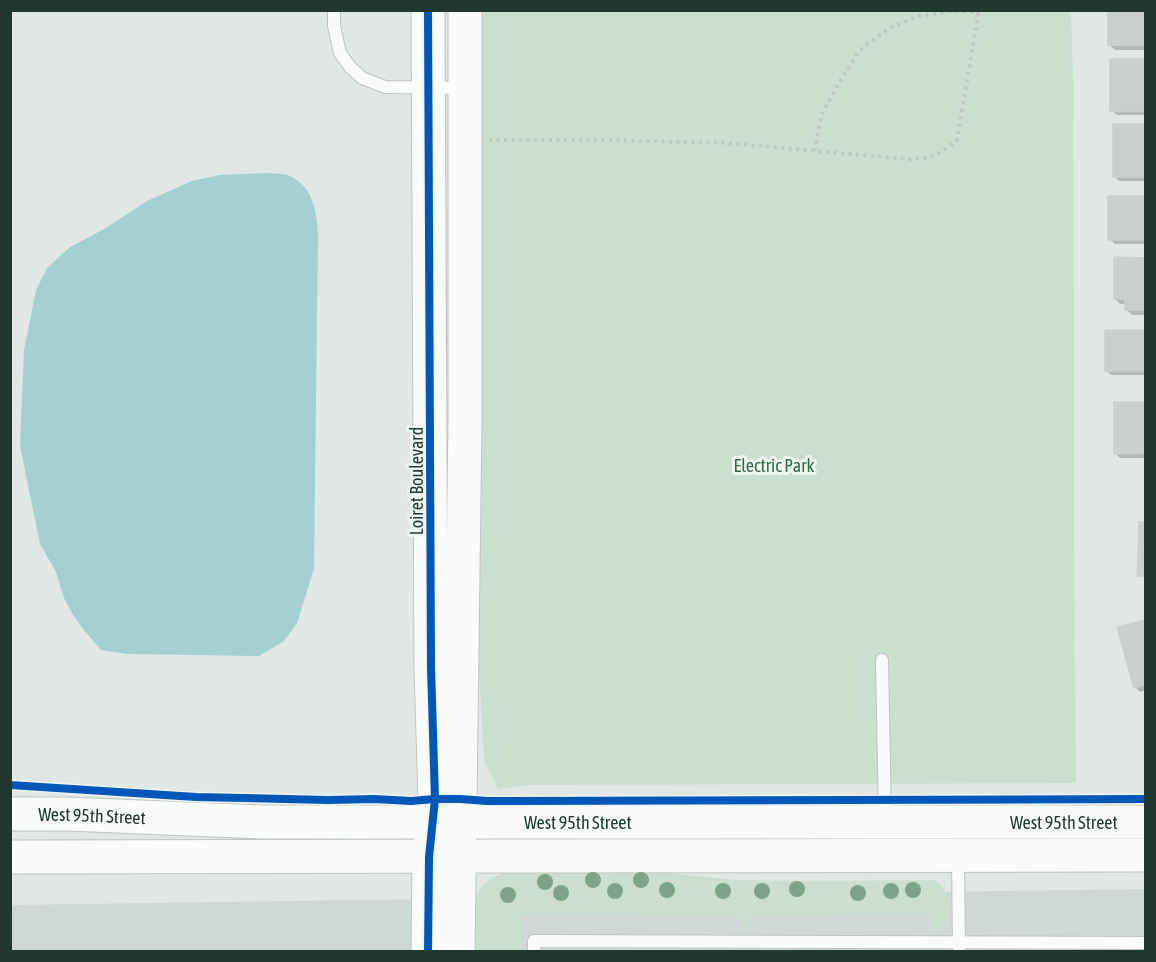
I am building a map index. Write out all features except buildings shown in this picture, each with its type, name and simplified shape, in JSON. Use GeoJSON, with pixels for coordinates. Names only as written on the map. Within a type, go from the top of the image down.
{"type":"FeatureCollection","features":[{"type":"Feature","properties":{"kind":"main road","name":"Loiret Boulevard"},"geometry":{"type":"LineString","coordinates":[[428,10],[431,668],[435,799],[446,822]]}},
{"type":"Feature","properties":{"kind":"main road","name":"Loiret Boulevard"},"geometry":{"type":"LineString","coordinates":[[428,951],[444,857],[465,421],[465,10]]}},
{"type":"Feature","properties":{"kind":"main road"},"geometry":{"type":"LineString","coordinates":[[430,421],[465,421]]}},
{"type":"Feature","properties":{"kind":"main road","name":"West 95th Street"},"geometry":{"type":"LineString","coordinates":[[10,814],[68,814],[260,822],[1146,822]]}},
{"type":"Feature","properties":{"kind":"main road","name":"West 95th Street"},"geometry":{"type":"LineString","coordinates":[[10,857],[1146,855]]}},
{"type":"Feature","properties":{"kind":"main road","name":"Loiret Boulevard"},"geometry":{"type":"LineString","coordinates":[[444,857],[458,951]]}},
{"type":"Feature","properties":{"kind":"lane"},"geometry":{"type":"LineString","coordinates":[[334,10],[334,26],[340,53],[362,78],[385,87],[465,88]]}},
{"type":"Feature","properties":{"kind":"lane"},"geometry":{"type":"LineString","coordinates":[[882,660],[885,822]]}},
{"type":"Feature","properties":{"kind":"lane"},"geometry":{"type":"LineString","coordinates":[[958,856],[959,947]]}},
{"type":"Feature","properties":{"kind":"lane"},"geometry":{"type":"LineString","coordinates":[[534,951],[534,941],[766,947],[959,947],[1146,943]]}},
{"type":"Feature","properties":{"kind":"path"},"geometry":{"type":"LineString","coordinates":[[488,141],[727,143],[815,151],[906,159],[923,159],[944,152],[957,140],[979,11],[918,16],[888,29],[860,50],[837,84],[821,116],[815,151]]}},
{"type":"Feature","properties":{"kind":"shaded area"},"geometry":{"type":"Polygon","coordinates":[[[1145,889],[1146,951],[11,952],[10,905],[1145,889]]]}},
{"type":"Feature","properties":{"kind":"green space","name":"Electric Park"},"geometry":{"type":"Polygon","coordinates":[[[471,11],[1071,11],[1076,783],[529,785],[498,789],[484,760],[474,579],[471,11]]]}},
{"type":"Feature","properties":{"kind":"green space"},"geometry":{"type":"Polygon","coordinates":[[[511,870],[645,871],[738,880],[933,880],[943,888],[948,909],[942,928],[933,932],[930,929],[929,914],[749,915],[748,932],[742,931],[740,915],[521,914],[521,951],[472,952],[472,912],[478,892],[496,876],[511,870]]]}},
{"type":"Feature","properties":{"kind":"water"},"geometry":{"type":"Polygon","coordinates":[[[269,173],[290,176],[305,188],[313,202],[318,235],[314,569],[297,623],[284,641],[259,656],[127,654],[101,650],[72,613],[64,598],[56,572],[40,544],[20,446],[24,350],[36,290],[47,268],[70,247],[106,228],[147,201],[192,181],[220,175],[269,173]]]}},
{"type":"Feature","properties":{"kind":"cycle path"},"geometry":{"type":"LineString","coordinates":[[428,10],[431,668],[435,799],[429,857],[428,952]]}},
{"type":"Feature","properties":{"kind":"cycle path"},"geometry":{"type":"LineString","coordinates":[[10,785],[196,797],[328,800],[1146,799]]}}]}
